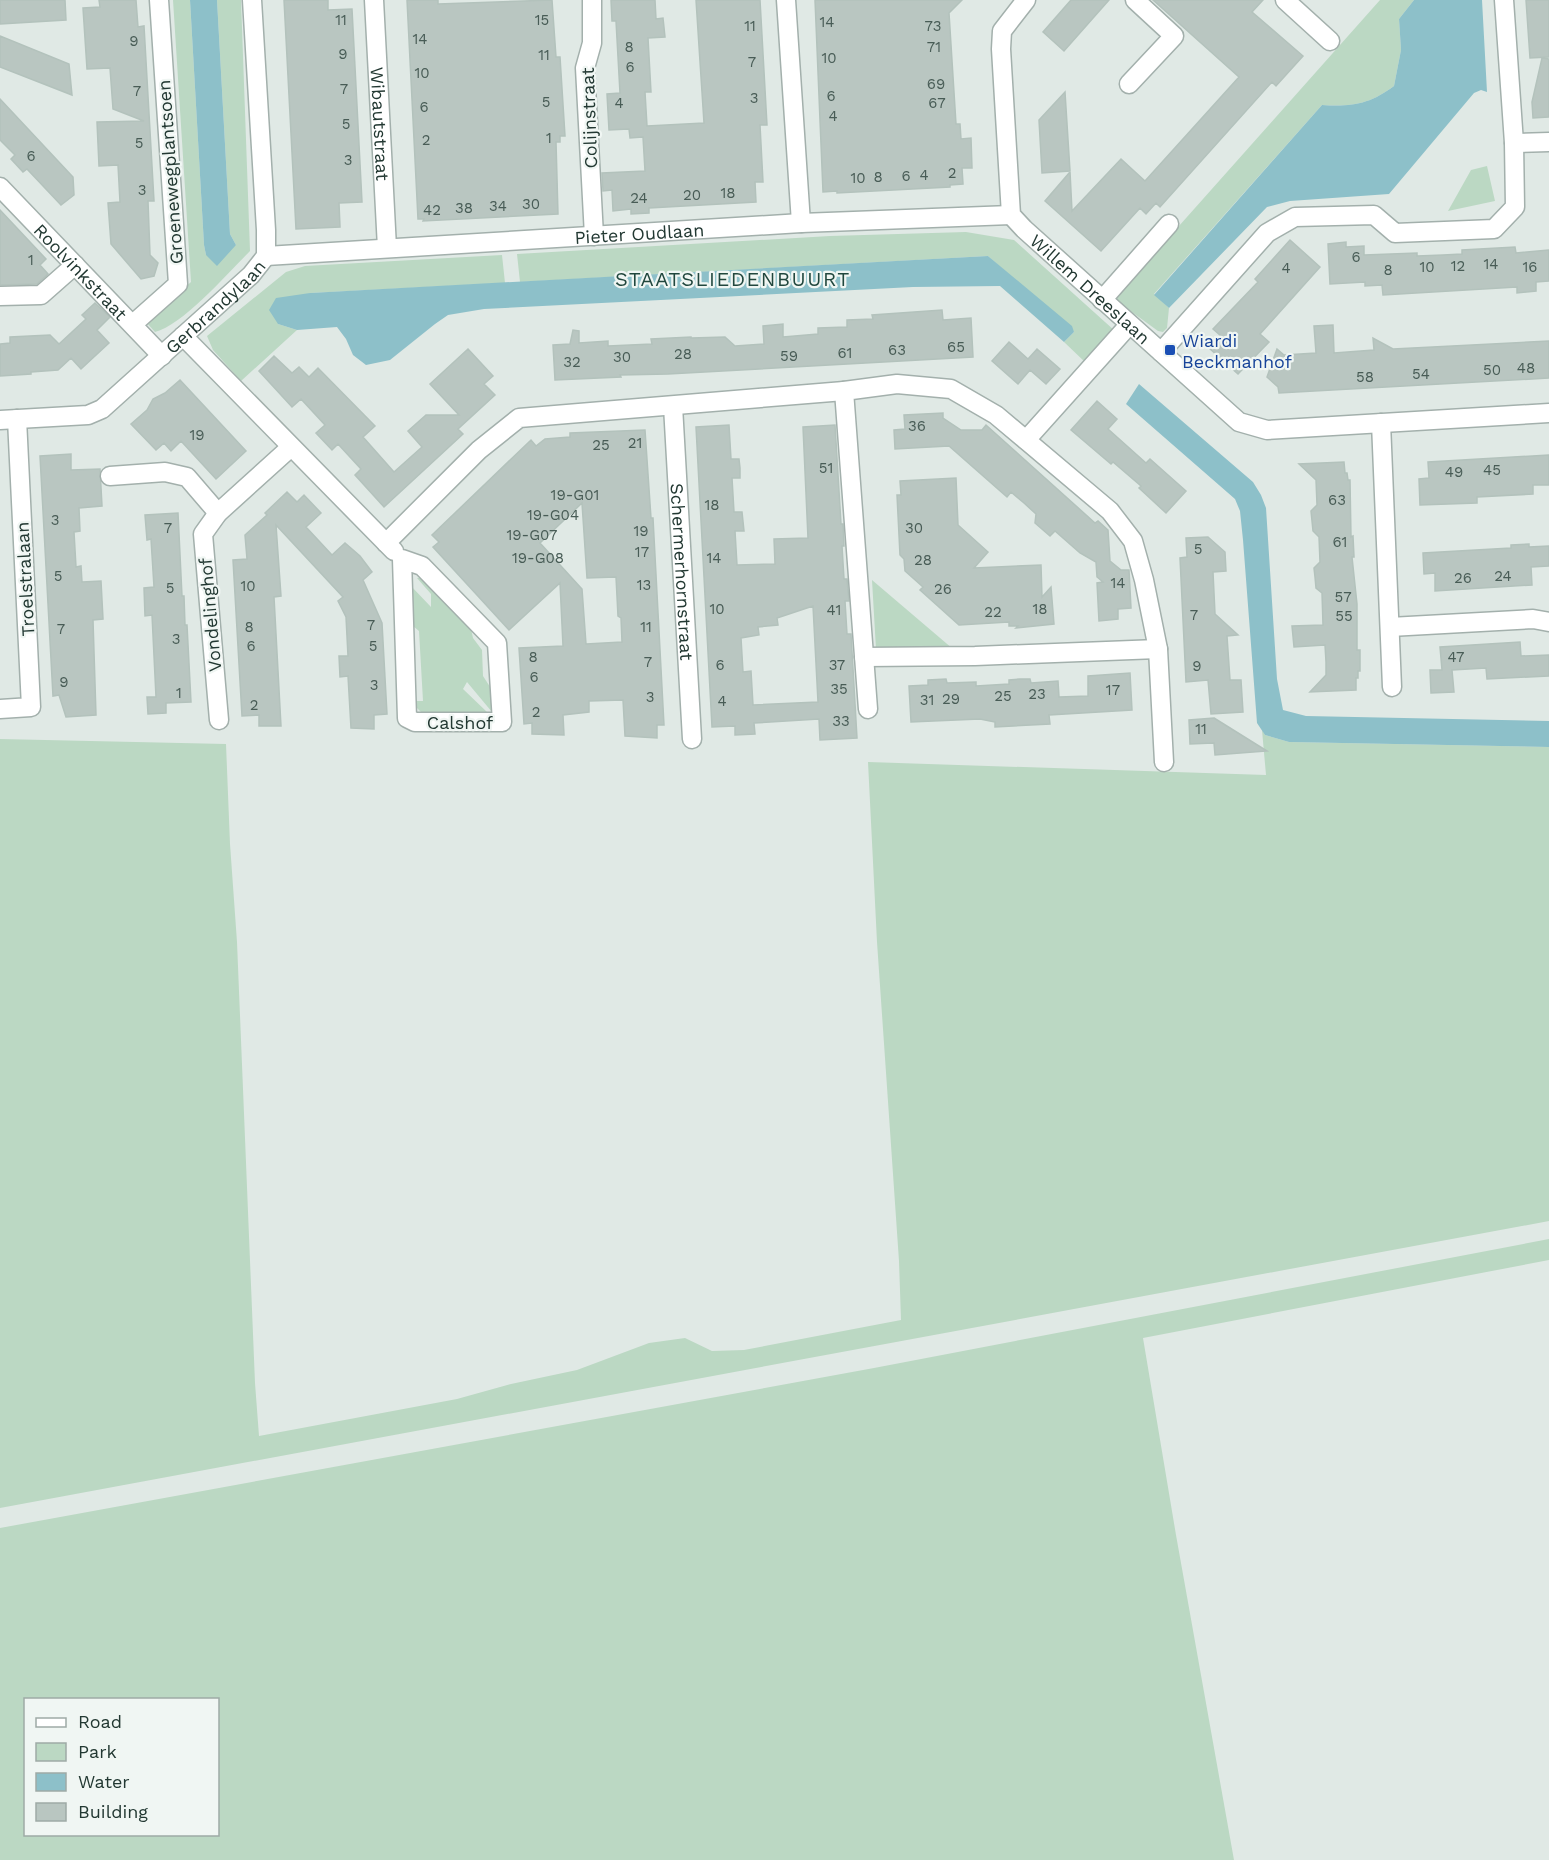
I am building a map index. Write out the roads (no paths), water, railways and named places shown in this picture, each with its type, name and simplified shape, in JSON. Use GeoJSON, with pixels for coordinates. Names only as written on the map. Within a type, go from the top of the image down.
{"type":"FeatureCollection","features":[{"type":"Feature","properties":{"kind":"street","name":"Groenewegplantsoen"},"geometry":{"type":"LineString","coordinates":[[133,324],[177,284],[159,0]]}},
{"type":"Feature","properties":{"kind":"street","name":"Gerbrandylaan"},"geometry":{"type":"LineString","coordinates":[[9,419],[88,415],[102,409],[251,275],[266,256],[252,0]]}},
{"type":"Feature","properties":{"kind":"street","name":"Wibautstraat"},"geometry":{"type":"LineString","coordinates":[[374,0],[387,248]]}},
{"type":"Feature","properties":{"kind":"street","name":"Colijnstraat"},"geometry":{"type":"LineString","coordinates":[[592,0],[592,43],[585,68],[594,236]]}},
{"type":"Feature","properties":{"kind":"street"},"geometry":{"type":"LineString","coordinates":[[786,0],[801,223]]}},
{"type":"Feature","properties":{"kind":"street"},"geometry":{"type":"LineString","coordinates":[[1011,215],[1000,49],[1002,31],[1026,0]]}},
{"type":"Feature","properties":{"kind":"street"},"geometry":{"type":"LineString","coordinates":[[1129,84],[1174,36],[1135,0]]}},
{"type":"Feature","properties":{"kind":"street"},"geometry":{"type":"LineString","coordinates":[[1285,0],[1330,41]]}},
{"type":"Feature","properties":{"kind":"street"},"geometry":{"type":"LineString","coordinates":[[1161,352],[1267,233],[1295,217],[1374,215],[1395,233],[1494,229],[1515,207],[1514,143],[1504,0]]}},
{"type":"Feature","properties":{"kind":"street"},"geometry":{"type":"LineString","coordinates":[[1514,143],[1549,141]]}},
{"type":"Feature","properties":{"kind":"street","name":"Roolvinkstraat"},"geometry":{"type":"LineString","coordinates":[[0,187],[162,356]]}},
{"type":"Feature","properties":{"kind":"street","name":"Pieter Oudlaan"},"geometry":{"type":"LineString","coordinates":[[266,256],[801,223],[1011,215]]}},
{"type":"Feature","properties":{"kind":"street","name":"Willem Dreeslaan"},"geometry":{"type":"LineString","coordinates":[[1011,215],[1239,422],[1267,430],[1549,413]]}},
{"type":"Feature","properties":{"kind":"street"},"geometry":{"type":"LineString","coordinates":[[1102,300],[1169,224]]}},
{"type":"Feature","properties":{"kind":"street"},"geometry":{"type":"LineString","coordinates":[[0,296],[41,294],[75,265]]}},
{"type":"Feature","properties":{"kind":"street"},"geometry":{"type":"LineString","coordinates":[[1026,440],[1130,325]]}},
{"type":"Feature","properties":{"kind":"street","name":"Calshof"},"geometry":{"type":"LineString","coordinates":[[183,336],[386,543],[402,558],[422,566],[497,643],[502,722],[415,722],[407,718],[402,558]]}},
{"type":"Feature","properties":{"kind":"street"},"geometry":{"type":"LineString","coordinates":[[386,543],[479,450],[519,418],[844,391],[897,384],[951,389],[996,415],[1026,440],[1110,511],[1133,541],[1144,580],[1158,649],[1164,762]]}},
{"type":"Feature","properties":{"kind":"street"},"geometry":{"type":"LineString","coordinates":[[844,391],[868,709]]}},
{"type":"Feature","properties":{"kind":"street","name":"Schermerhornstraat"},"geometry":{"type":"LineString","coordinates":[[673,406],[692,739]]}},
{"type":"Feature","properties":{"kind":"street","name":"Troelstralaan"},"geometry":{"type":"LineString","coordinates":[[0,709],[32,707],[9,419]]}},
{"type":"Feature","properties":{"kind":"street"},"geometry":{"type":"LineString","coordinates":[[1381,423],[1392,687]]}},
{"type":"Feature","properties":{"kind":"street","name":"Vondelinghof"},"geometry":{"type":"LineString","coordinates":[[219,720],[203,534],[218,513],[291,447]]}},
{"type":"Feature","properties":{"kind":"street"},"geometry":{"type":"LineString","coordinates":[[110,476],[165,472],[187,477],[218,513]]}},
{"type":"Feature","properties":{"kind":"street"},"geometry":{"type":"LineString","coordinates":[[1389,627],[1533,619],[1549,622]]}},
{"type":"Feature","properties":{"kind":"street"},"geometry":{"type":"LineString","coordinates":[[864,657],[1158,649]]}},
{"type":"Feature","properties":{"kind":"water"},"geometry":{"type":"Polygon","coordinates":[[[190,0],[217,0],[230,234],[236,245],[217,266],[206,255],[204,245],[190,0]]]}},
{"type":"Feature","properties":{"kind":"water"},"geometry":{"type":"Polygon","coordinates":[[[1414,0],[1482,0],[1487,92],[1481,90],[1474,93],[1389,194],[1290,201],[1267,207],[1169,308],[1154,295],[1322,105],[1360,103],[1377,97],[1394,86],[1401,50],[1399,19],[1414,0]]]}},
{"type":"Feature","properties":{"kind":"water"},"geometry":{"type":"Polygon","coordinates":[[[988,256],[1072,326],[1074,332],[1064,342],[1000,286],[913,287],[484,309],[448,315],[390,360],[366,365],[353,355],[346,339],[337,327],[297,330],[278,324],[269,310],[276,298],[310,293],[988,256]]]}},
{"type":"Feature","properties":{"kind":"water"},"geometry":{"type":"Polygon","coordinates":[[[1139,384],[1253,482],[1261,495],[1266,508],[1277,679],[1283,710],[1306,716],[1549,721],[1549,747],[1289,742],[1265,735],[1257,723],[1240,511],[1235,499],[1126,404],[1139,384]]]}},
{"type":"Feature","properties":{"kind":"place","name":"Wiardi Beckmanhof"},"geometry":{"type":"Point","coordinates":[1170,350]}},
{"type":"Feature","properties":{"kind":"district","name":"STAATSLIEDENBUURT"},"geometry":{"type":"Point","coordinates":[733,279]}}]}
